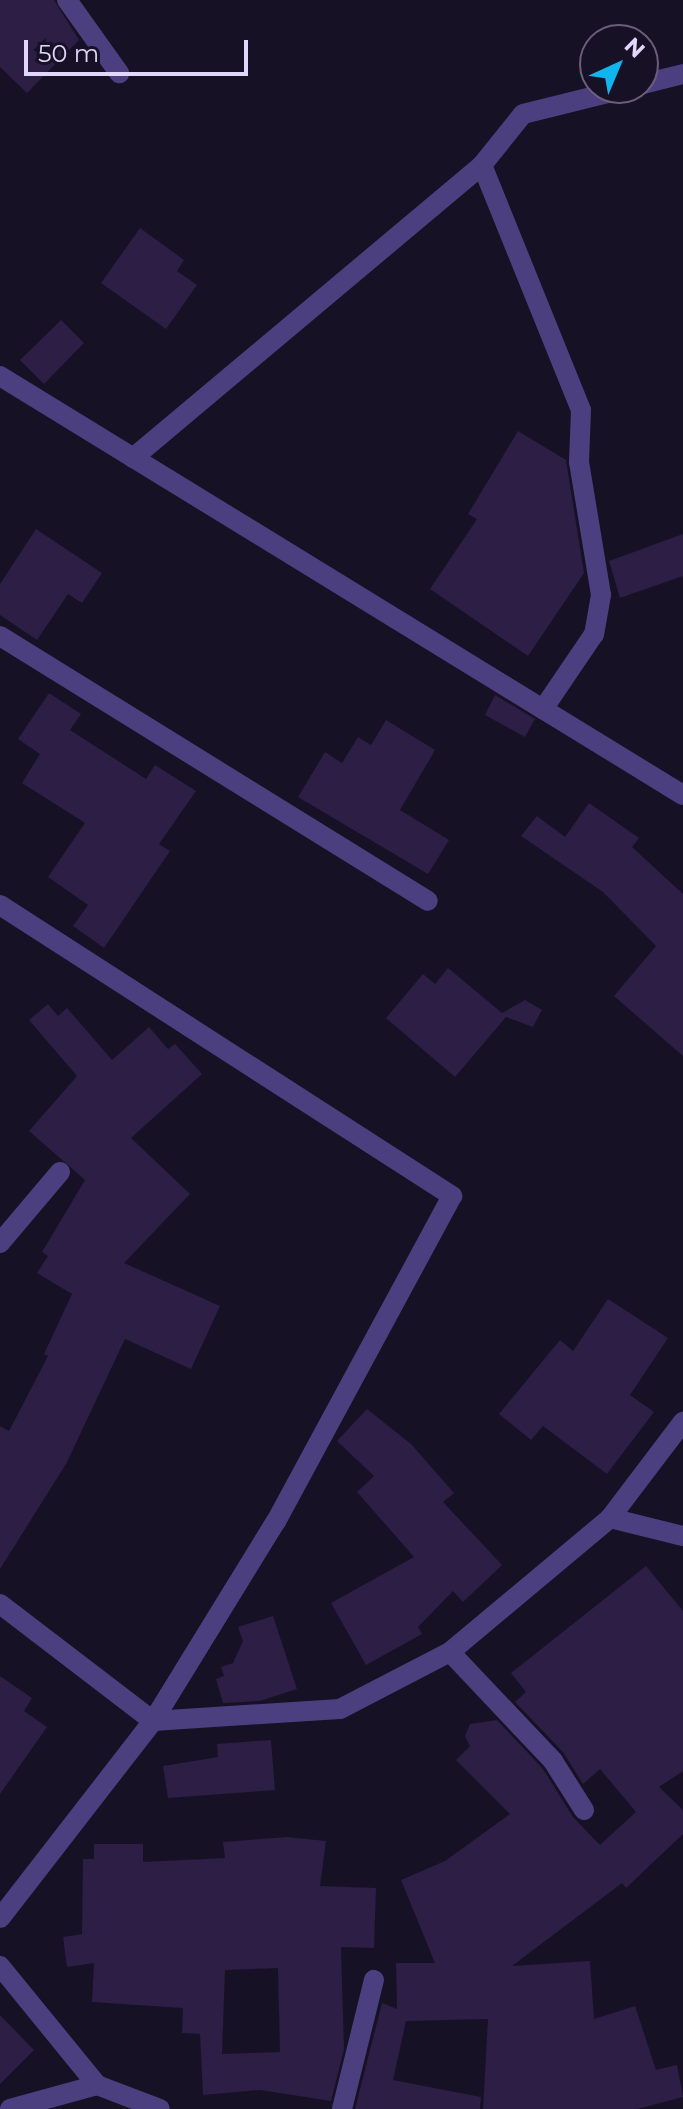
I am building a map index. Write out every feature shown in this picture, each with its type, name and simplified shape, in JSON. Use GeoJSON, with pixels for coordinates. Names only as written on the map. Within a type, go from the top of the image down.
{"type":"FeatureCollection","features":[{"type":"Feature","properties":{"kind":"street"},"geometry":{"type":"LineString","coordinates":[[67,0],[119,73]]}},
{"type":"Feature","properties":{"kind":"street"},"geometry":{"type":"LineString","coordinates":[[659,80],[683,74]]}},
{"type":"Feature","properties":{"kind":"street"},"geometry":{"type":"LineString","coordinates":[[133,458],[482,165],[523,114],[579,100]]}},
{"type":"Feature","properties":{"kind":"street"},"geometry":{"type":"LineString","coordinates":[[482,165],[581,410],[579,462],[601,595],[594,634],[543,709]]}},
{"type":"Feature","properties":{"kind":"street"},"geometry":{"type":"LineString","coordinates":[[0,376],[683,795]]}},
{"type":"Feature","properties":{"kind":"street"},"geometry":{"type":"LineString","coordinates":[[0,636],[428,901]]}},
{"type":"Feature","properties":{"kind":"street"},"geometry":{"type":"LineString","coordinates":[[0,905],[452,1196],[276,1521],[153,1721],[0,1918]]}},
{"type":"Feature","properties":{"kind":"street"},"geometry":{"type":"LineString","coordinates":[[0,1243],[60,1172]]}},
{"type":"Feature","properties":{"kind":"street"},"geometry":{"type":"LineString","coordinates":[[0,1604],[153,1721],[340,1709],[450,1652],[610,1518],[683,1422]]}},
{"type":"Feature","properties":{"kind":"street"},"geometry":{"type":"LineString","coordinates":[[610,1518],[683,1536]]}},
{"type":"Feature","properties":{"kind":"street"},"geometry":{"type":"LineString","coordinates":[[450,1652],[553,1761],[584,1810]]}},
{"type":"Feature","properties":{"kind":"street"},"geometry":{"type":"LineString","coordinates":[[0,1966],[97,2085],[160,2109]]}},
{"type":"Feature","properties":{"kind":"street"},"geometry":{"type":"LineString","coordinates":[[342,2109],[374,1980]]}},
{"type":"Feature","properties":{"kind":"street"},"geometry":{"type":"LineString","coordinates":[[10,2109],[97,2085]]}},
{"type":"Feature","properties":{"kind":"building"},"geometry":{"type":"Polygon","coordinates":[[[0,0],[54,0],[79,40],[27,93],[0,67],[0,0]]]}},
{"type":"Feature","properties":{"kind":"building"},"geometry":{"type":"Polygon","coordinates":[[[140,228],[184,260],[177,271],[197,285],[166,329],[101,283],[140,228]]]}},
{"type":"Feature","properties":{"kind":"building"},"geometry":{"type":"Polygon","coordinates":[[[61,320],[84,343],[44,384],[20,360],[61,320]]]}},
{"type":"Feature","properties":{"kind":"building"},"geometry":{"type":"Polygon","coordinates":[[[518,431],[566,460],[584,573],[528,656],[430,589],[477,519],[468,514],[518,431]]]}},
{"type":"Feature","properties":{"kind":"building"},"geometry":{"type":"Polygon","coordinates":[[[36,529],[102,573],[82,603],[68,594],[37,640],[0,615],[0,584],[36,529]]]}},
{"type":"Feature","properties":{"kind":"building"},"geometry":{"type":"Polygon","coordinates":[[[683,534],[683,576],[620,598],[609,561],[683,534]]]}},
{"type":"Feature","properties":{"kind":"building"},"geometry":{"type":"Polygon","coordinates":[[[49,693],[81,714],[70,730],[146,779],[155,765],[196,791],[159,844],[170,851],[104,948],[73,926],[88,905],[48,877],[85,823],[22,783],[40,754],[18,739],[49,693]]]}},
{"type":"Feature","properties":{"kind":"building"},"geometry":{"type":"Polygon","coordinates":[[[495,695],[535,719],[525,737],[485,715],[495,695]]]}},
{"type":"Feature","properties":{"kind":"building"},"geometry":{"type":"Polygon","coordinates":[[[386,720],[435,750],[400,810],[449,840],[428,874],[298,797],[325,752],[342,763],[358,737],[371,745],[386,720]]]}},
{"type":"Feature","properties":{"kind":"building"},"geometry":{"type":"Polygon","coordinates":[[[589,803],[639,838],[632,847],[683,894],[683,1056],[614,996],[656,946],[603,892],[521,836],[537,816],[565,837],[589,803]]]}},
{"type":"Feature","properties":{"kind":"building"},"geometry":{"type":"Polygon","coordinates":[[[448,968],[502,1013],[525,1000],[542,1010],[533,1027],[506,1017],[455,1077],[386,1018],[423,974],[435,984],[448,968]]]}},
{"type":"Feature","properties":{"kind":"building"},"geometry":{"type":"Polygon","coordinates":[[[48,1004],[58,1016],[67,1008],[112,1060],[149,1027],[168,1049],[175,1044],[202,1074],[131,1138],[190,1194],[124,1263],[220,1306],[191,1369],[125,1339],[66,1464],[0,1569],[0,1426],[9,1431],[48,1356],[44,1354],[72,1294],[37,1273],[48,1256],[42,1252],[85,1180],[29,1131],[77,1076],[29,1020],[48,1004]]]}},
{"type":"Feature","properties":{"kind":"building"},"geometry":{"type":"Polygon","coordinates":[[[608,1299],[668,1338],[630,1395],[654,1412],[607,1474],[543,1426],[531,1440],[499,1414],[560,1340],[573,1351],[608,1299]]]}},
{"type":"Feature","properties":{"kind":"building"},"geometry":{"type":"Polygon","coordinates":[[[367,1409],[411,1444],[454,1493],[443,1502],[502,1565],[463,1602],[453,1591],[418,1627],[422,1634],[366,1665],[331,1603],[414,1557],[357,1492],[374,1476],[337,1441],[367,1409]]]}},
{"type":"Feature","properties":{"kind":"building"},"geometry":{"type":"Polygon","coordinates":[[[646,1566],[683,1611],[683,1771],[659,1787],[683,1810],[683,1834],[626,1888],[622,1883],[512,1966],[590,1961],[594,2019],[635,2006],[656,2070],[677,2065],[683,2097],[637,2109],[483,2109],[488,2019],[406,2021],[393,2080],[481,2097],[480,2109],[355,2109],[382,2003],[397,2009],[396,1963],[435,1963],[401,1880],[445,1861],[510,1814],[456,1760],[470,1746],[465,1736],[470,1724],[497,1720],[543,1769],[573,1817],[600,1845],[636,1812],[600,1769],[583,1784],[563,1752],[515,1702],[526,1692],[511,1673],[646,1566]]]}},
{"type":"Feature","properties":{"kind":"building"},"geometry":{"type":"Polygon","coordinates":[[[273,1616],[297,1689],[260,1701],[223,1703],[216,1679],[224,1676],[221,1667],[233,1663],[243,1641],[238,1627],[273,1616]]]}},
{"type":"Feature","properties":{"kind":"building"},"geometry":{"type":"Polygon","coordinates":[[[0,1676],[32,1698],[24,1711],[47,1727],[0,1794],[0,1676]]]}},
{"type":"Feature","properties":{"kind":"building"},"geometry":{"type":"Polygon","coordinates":[[[271,1740],[275,1790],[168,1798],[163,1766],[218,1757],[217,1744],[271,1740]]]}},
{"type":"Feature","properties":{"kind":"building"},"geometry":{"type":"Polygon","coordinates":[[[287,1837],[326,1841],[320,1886],[376,1888],[374,1948],[341,1947],[344,2049],[331,2101],[260,2090],[203,2095],[200,2034],[182,2033],[183,2008],[92,2002],[94,1963],[67,1967],[63,1937],[82,1934],[83,1859],[94,1859],[94,1844],[143,1844],[143,1862],[225,1858],[223,1842],[287,1837]],[[278,1968],[225,1970],[222,2054],[280,2052],[278,1968]]]}},
{"type":"Feature","properties":{"kind":"building"},"geometry":{"type":"Polygon","coordinates":[[[0,2015],[34,2050],[0,2084],[0,2015]]]}}]}
